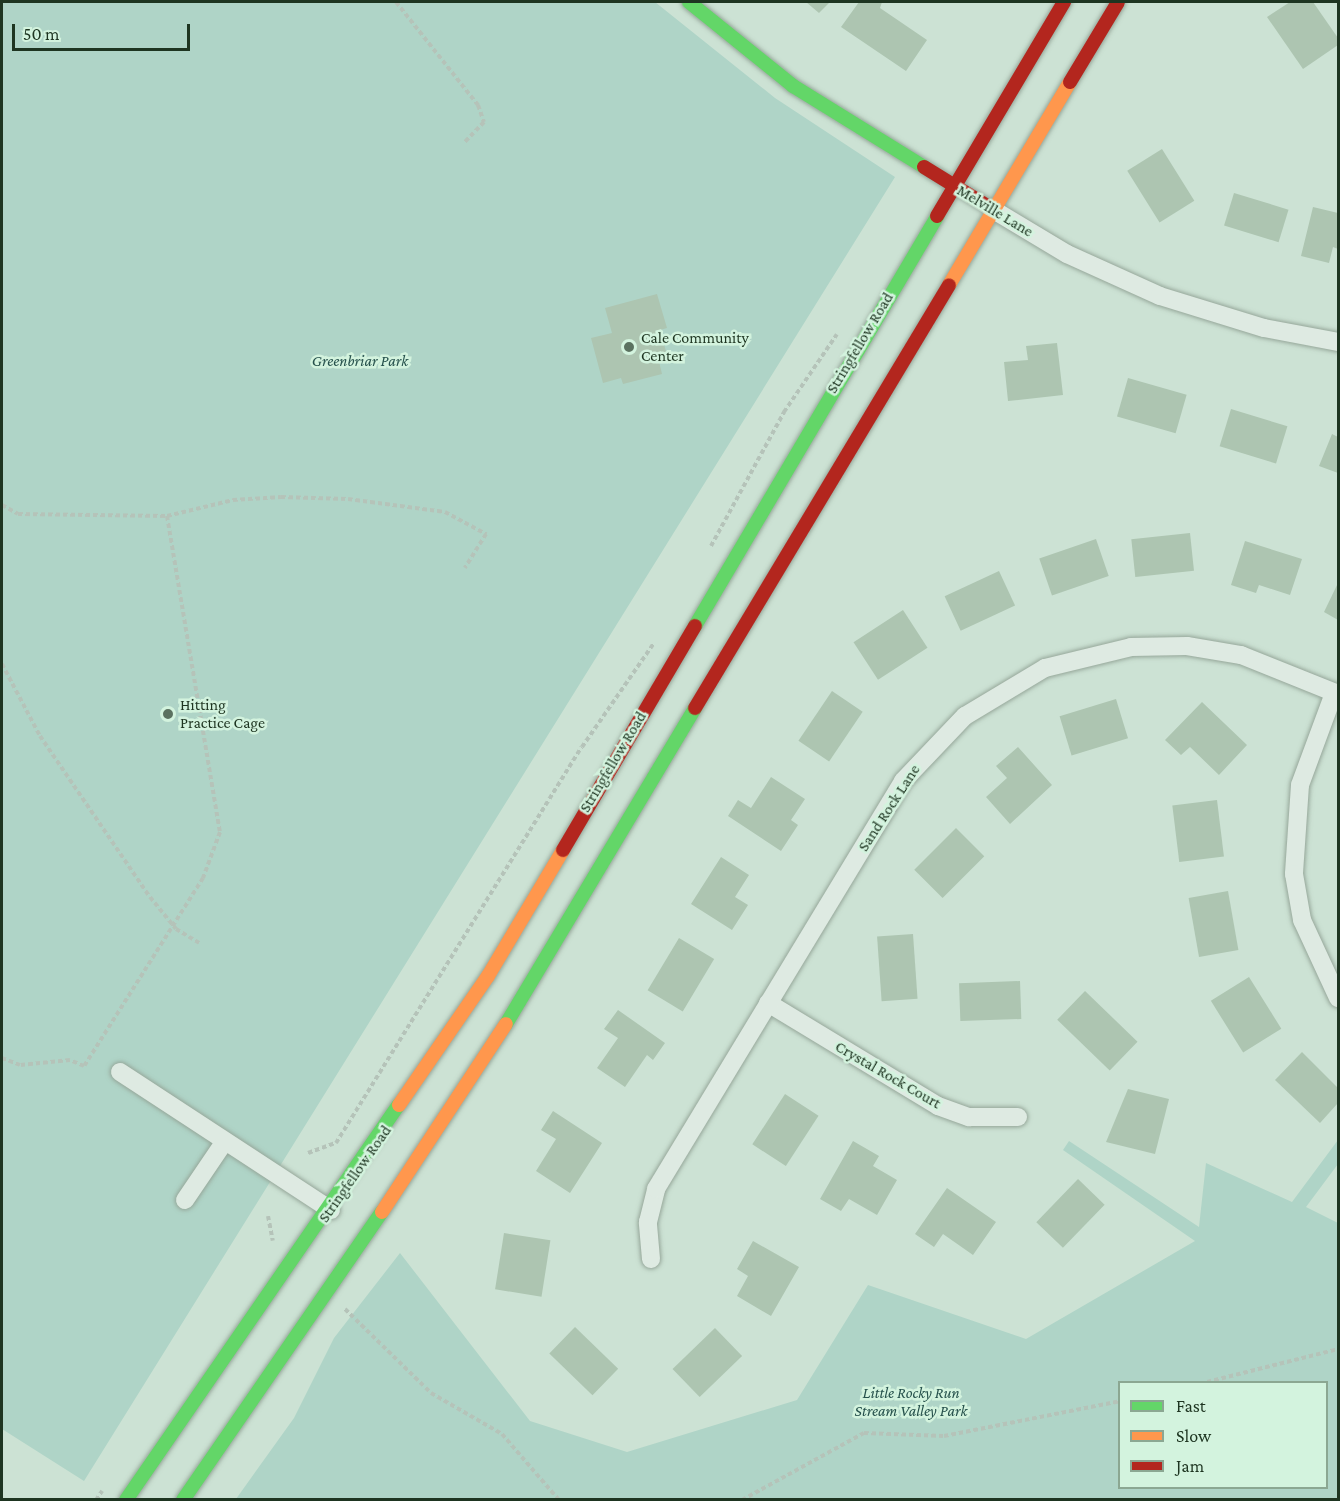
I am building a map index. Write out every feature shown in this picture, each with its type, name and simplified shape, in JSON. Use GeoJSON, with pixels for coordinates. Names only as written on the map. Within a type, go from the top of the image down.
{"type":"FeatureCollection","features":[{"type":"Feature","properties":{"kind":"main road","name":"Melville Lane"},"geometry":{"type":"LineString","coordinates":[[689,2],[793,86],[952,186],[992,208]]}},
{"type":"Feature","properties":{"kind":"main road","name":"Stringfellow Road"},"geometry":{"type":"LineString","coordinates":[[126,1500],[331,1210],[488,976],[952,186],[1064,2]]}},
{"type":"Feature","properties":{"kind":"main road"},"geometry":{"type":"LineString","coordinates":[[183,1500],[470,1085],[992,208],[1118,2]]}},
{"type":"Feature","properties":{"kind":"street","name":"Melville Lane"},"geometry":{"type":"LineString","coordinates":[[992,208],[1067,254],[1160,296],[1264,328],[1338,342]]}},
{"type":"Feature","properties":{"kind":"street","name":"Sand Rock Lane"},"geometry":{"type":"LineString","coordinates":[[651,1258],[648,1222],[656,1189],[914,767],[965,716],[1018,681],[1102,651],[1187,646],[1265,663],[1336,694]]}},
{"type":"Feature","properties":{"kind":"street"},"geometry":{"type":"LineString","coordinates":[[1336,694],[1300,785],[1294,853],[1302,920],[1338,998]]}},
{"type":"Feature","properties":{"kind":"street","name":"Crystal Rock Court"},"geometry":{"type":"LineString","coordinates":[[768,1003],[938,1106],[969,1117],[1018,1117]]}},
{"type":"Feature","properties":{"kind":"street"},"geometry":{"type":"LineString","coordinates":[[120,1072],[331,1210]]}},
{"type":"Feature","properties":{"kind":"street"},"geometry":{"type":"LineString","coordinates":[[185,1200],[225,1141]]}},
{"type":"Feature","properties":{"kind":"path"},"geometry":{"type":"LineString","coordinates":[[396,2],[478,105],[484,122],[464,143]]}},
{"type":"Feature","properties":{"kind":"path"},"geometry":{"type":"LineString","coordinates":[[709,549],[784,412],[842,325]]}},
{"type":"Feature","properties":{"kind":"path"},"geometry":{"type":"LineString","coordinates":[[2,505],[18,514],[167,516],[233,500],[281,497],[446,512],[486,534],[465,568]]}},
{"type":"Feature","properties":{"kind":"path"},"geometry":{"type":"LineString","coordinates":[[2,1058],[20,1065],[70,1060],[84,1066],[174,926],[213,860],[220,832],[167,516]]}},
{"type":"Feature","properties":{"kind":"path"},"geometry":{"type":"LineString","coordinates":[[308,1153],[336,1143],[582,747],[657,639]]}},
{"type":"Feature","properties":{"kind":"path"},"geometry":{"type":"LineString","coordinates":[[2,663],[40,736],[174,926],[199,944]]}},
{"type":"Feature","properties":{"kind":"path"},"geometry":{"type":"LineString","coordinates":[[345,1309],[430,1392],[502,1434],[559,1500]]}},
{"type":"Feature","properties":{"kind":"path"},"geometry":{"type":"LineString","coordinates":[[1215,1381],[1338,1349]]}},
{"type":"Feature","properties":{"kind":"path"},"geometry":{"type":"LineString","coordinates":[[742,1500],[864,1433],[944,1436],[1118,1401]]}},
{"type":"Feature","properties":{"kind":"green space","name":"Greenbriar Park"},"geometry":{"type":"Polygon","coordinates":[[[2,2],[655,2],[775,98],[895,177],[84,1481],[2,1429],[2,2]]]}},
{"type":"Feature","properties":{"kind":"green space","name":"Little Rocky Run Stream Valley Park"},"geometry":{"type":"Polygon","coordinates":[[[1338,1140],[1338,1164],[1306,1207],[1338,1223],[1338,1499],[236,1499],[294,1418],[334,1338],[400,1253],[530,1421],[627,1452],[797,1400],[868,1285],[1026,1339],[1195,1241],[1063,1150],[1069,1141],[1199,1227],[1206,1163],[1292,1202],[1338,1140]]]}},
{"type":"Feature","properties":{"kind":"building"},"geometry":{"type":"Polygon","coordinates":[[[806,2],[830,2],[819,13],[806,2]]]}},
{"type":"Feature","properties":{"kind":"building"},"geometry":{"type":"Polygon","coordinates":[[[859,2],[882,2],[880,8],[927,40],[906,71],[841,27],[859,2]]]}},
{"type":"Feature","properties":{"kind":"building"},"geometry":{"type":"Polygon","coordinates":[[[1290,2],[1313,2],[1338,38],[1338,45],[1303,69],[1267,17],[1290,2]]]}},
{"type":"Feature","properties":{"kind":"building"},"geometry":{"type":"Polygon","coordinates":[[[1162,149],[1194,201],[1160,222],[1127,171],[1162,149]]]}},
{"type":"Feature","properties":{"kind":"building"},"geometry":{"type":"Polygon","coordinates":[[[1234,193],[1289,210],[1279,242],[1224,226],[1234,193]]]}},
{"type":"Feature","properties":{"kind":"building"},"geometry":{"type":"Polygon","coordinates":[[[1313,207],[1338,213],[1338,249],[1333,247],[1329,263],[1301,256],[1313,207]]]}},
{"type":"Feature","properties":{"kind":"building","name":"Cale Community Center"},"geometry":{"type":"Polygon","coordinates":[[[657,294],[667,328],[660,330],[667,355],[658,357],[662,374],[623,384],[621,378],[603,383],[591,338],[612,333],[605,308],[657,294]]]}},
{"type":"Feature","properties":{"kind":"building"},"geometry":{"type":"Polygon","coordinates":[[[1057,343],[1063,395],[1008,401],[1004,362],[1028,360],[1026,346],[1057,343]]]}},
{"type":"Feature","properties":{"kind":"building"},"geometry":{"type":"Polygon","coordinates":[[[1128,378],[1187,395],[1176,433],[1117,416],[1128,378]]]}},
{"type":"Feature","properties":{"kind":"building"},"geometry":{"type":"Polygon","coordinates":[[[1231,409],[1287,426],[1276,464],[1220,446],[1231,409]]]}},
{"type":"Feature","properties":{"kind":"building"},"geometry":{"type":"Polygon","coordinates":[[[1332,434],[1338,437],[1338,473],[1319,466],[1332,434]]]}},
{"type":"Feature","properties":{"kind":"building"},"geometry":{"type":"Polygon","coordinates":[[[1190,533],[1194,571],[1135,577],[1131,539],[1190,533]]]}},
{"type":"Feature","properties":{"kind":"building"},"geometry":{"type":"Polygon","coordinates":[[[1096,539],[1109,576],[1052,595],[1039,559],[1096,539]]]}},
{"type":"Feature","properties":{"kind":"building"},"geometry":{"type":"Polygon","coordinates":[[[1245,541],[1302,559],[1290,595],[1259,585],[1256,593],[1231,585],[1245,541]]]}},
{"type":"Feature","properties":{"kind":"building"},"geometry":{"type":"Polygon","coordinates":[[[999,571],[1015,605],[961,631],[945,596],[999,571]]]}},
{"type":"Feature","properties":{"kind":"building"},"geometry":{"type":"Polygon","coordinates":[[[1338,583],[1338,620],[1324,612],[1338,583]]]}},
{"type":"Feature","properties":{"kind":"building"},"geometry":{"type":"Polygon","coordinates":[[[903,610],[928,648],[878,680],[854,642],[903,610]]]}},
{"type":"Feature","properties":{"kind":"building"},"geometry":{"type":"Polygon","coordinates":[[[832,691],[863,712],[829,761],[798,741],[832,691]]]}},
{"type":"Feature","properties":{"kind":"building"},"geometry":{"type":"Polygon","coordinates":[[[1116,699],[1128,738],[1072,755],[1060,716],[1116,699]]]}},
{"type":"Feature","properties":{"kind":"building"},"geometry":{"type":"Polygon","coordinates":[[[1202,702],[1247,745],[1219,775],[1190,747],[1181,755],[1165,740],[1202,702]]]}},
{"type":"Feature","properties":{"kind":"building"},"geometry":{"type":"Polygon","coordinates":[[[1018,747],[1052,785],[1010,824],[986,797],[1007,778],[996,766],[1018,747]]]}},
{"type":"Feature","properties":{"kind":"building"},"geometry":{"type":"Polygon","coordinates":[[[771,777],[805,799],[791,820],[798,825],[781,851],[728,816],[738,800],[751,808],[771,777]]]}},
{"type":"Feature","properties":{"kind":"building"},"geometry":{"type":"Polygon","coordinates":[[[1217,800],[1224,857],[1179,862],[1172,805],[1217,800]]]}},
{"type":"Feature","properties":{"kind":"building"},"geometry":{"type":"Polygon","coordinates":[[[956,828],[984,856],[943,898],[914,870],[956,828]]]}},
{"type":"Feature","properties":{"kind":"building"},"geometry":{"type":"Polygon","coordinates":[[[721,857],[749,875],[735,897],[748,905],[732,930],[691,904],[721,857]]]}},
{"type":"Feature","properties":{"kind":"building"},"geometry":{"type":"Polygon","coordinates":[[[1228,891],[1238,950],[1199,957],[1189,898],[1228,891]]]}},
{"type":"Feature","properties":{"kind":"building"},"geometry":{"type":"Polygon","coordinates":[[[913,934],[918,999],[882,1001],[877,937],[913,934]]]}},
{"type":"Feature","properties":{"kind":"building"},"geometry":{"type":"Polygon","coordinates":[[[679,938],[714,959],[683,1011],[648,990],[679,938]]]}},
{"type":"Feature","properties":{"kind":"building"},"geometry":{"type":"Polygon","coordinates":[[[1249,977],[1281,1029],[1243,1053],[1211,1001],[1249,977]]]}},
{"type":"Feature","properties":{"kind":"building"},"geometry":{"type":"Polygon","coordinates":[[[1020,981],[1021,1019],[960,1021],[959,983],[1020,981]]]}},
{"type":"Feature","properties":{"kind":"building"},"geometry":{"type":"Polygon","coordinates":[[[1085,991],[1138,1042],[1110,1070],[1057,1020],[1085,991]]]}},
{"type":"Feature","properties":{"kind":"building"},"geometry":{"type":"Polygon","coordinates":[[[618,1010],[665,1043],[653,1060],[647,1055],[625,1087],[597,1068],[618,1038],[604,1029],[618,1010]]]}},
{"type":"Feature","properties":{"kind":"building"},"geometry":{"type":"Polygon","coordinates":[[[1302,1052],[1338,1088],[1338,1103],[1320,1123],[1275,1080],[1302,1052]]]}},
{"type":"Feature","properties":{"kind":"building"},"geometry":{"type":"Polygon","coordinates":[[[1128,1089],[1169,1099],[1155,1154],[1106,1142],[1128,1089]]]}},
{"type":"Feature","properties":{"kind":"building"},"geometry":{"type":"Polygon","coordinates":[[[785,1094],[819,1116],[786,1166],[752,1144],[785,1094]]]}},
{"type":"Feature","properties":{"kind":"building"},"geometry":{"type":"Polygon","coordinates":[[[553,1111],[602,1143],[570,1193],[536,1171],[556,1139],[541,1130],[553,1111]]]}},
{"type":"Feature","properties":{"kind":"building"},"geometry":{"type":"Polygon","coordinates":[[[853,1141],[879,1156],[873,1166],[897,1180],[877,1215],[849,1199],[841,1211],[820,1199],[853,1141]]]}},
{"type":"Feature","properties":{"kind":"building"},"geometry":{"type":"Polygon","coordinates":[[[1078,1179],[1105,1205],[1063,1248],[1036,1222],[1078,1179]]]}},
{"type":"Feature","properties":{"kind":"building"},"geometry":{"type":"Polygon","coordinates":[[[947,1188],[996,1222],[973,1255],[943,1234],[934,1247],[915,1234],[947,1188]]]}},
{"type":"Feature","properties":{"kind":"building"},"geometry":{"type":"Polygon","coordinates":[[[504,1233],[550,1240],[542,1297],[495,1289],[504,1233]]]}},
{"type":"Feature","properties":{"kind":"building"},"geometry":{"type":"Polygon","coordinates":[[[753,1241],[799,1267],[771,1316],[737,1296],[748,1276],[737,1269],[753,1241]]]}},
{"type":"Feature","properties":{"kind":"building"},"geometry":{"type":"Polygon","coordinates":[[[575,1327],[618,1369],[592,1395],[549,1354],[575,1327]]]}},
{"type":"Feature","properties":{"kind":"building"},"geometry":{"type":"Polygon","coordinates":[[[715,1328],[742,1356],[700,1397],[673,1369],[715,1328]]]}},
{"type":"Feature","properties":{"kind":"traffic: fast"},"geometry":{"type":"LineString","coordinates":[[689,2],[793,86],[924,167]]}},
{"type":"Feature","properties":{"kind":"traffic: fast"},"geometry":{"type":"LineString","coordinates":[[695,626],[937,216]]}},
{"type":"Feature","properties":{"kind":"traffic: fast"},"geometry":{"type":"LineString","coordinates":[[506,1024],[695,708]]}},
{"type":"Feature","properties":{"kind":"traffic: fast"},"geometry":{"type":"LineString","coordinates":[[126,1500],[399,1105]]}},
{"type":"Feature","properties":{"kind":"traffic: fast"},"geometry":{"type":"LineString","coordinates":[[183,1500],[382,1212]]}},
{"type":"Feature","properties":{"kind":"traffic: slow"},"geometry":{"type":"LineString","coordinates":[[949,285],[1070,82]]}},
{"type":"Feature","properties":{"kind":"traffic: slow"},"geometry":{"type":"LineString","coordinates":[[399,1105],[488,976],[563,850]]}},
{"type":"Feature","properties":{"kind":"traffic: slow"},"geometry":{"type":"LineString","coordinates":[[382,1212],[506,1024]]}},
{"type":"Feature","properties":{"kind":"traffic: jam"},"geometry":{"type":"LineString","coordinates":[[937,216],[1064,2]]}},
{"type":"Feature","properties":{"kind":"traffic: jam"},"geometry":{"type":"LineString","coordinates":[[1070,82],[1118,2]]}},
{"type":"Feature","properties":{"kind":"traffic: jam"},"geometry":{"type":"LineString","coordinates":[[924,167],[992,209]]}},
{"type":"Feature","properties":{"kind":"traffic: jam"},"geometry":{"type":"LineString","coordinates":[[695,708],[949,285]]}},
{"type":"Feature","properties":{"kind":"traffic: jam"},"geometry":{"type":"LineString","coordinates":[[563,850],[695,626]]}},
{"type":"Feature","properties":{"kind":"place","name":"Cale Community Center"},"geometry":{"type":"Point","coordinates":[629,347]}},
{"type":"Feature","properties":{"kind":"place","name":"Hitting Practice Cage"},"geometry":{"type":"Point","coordinates":[168,714]}}]}
